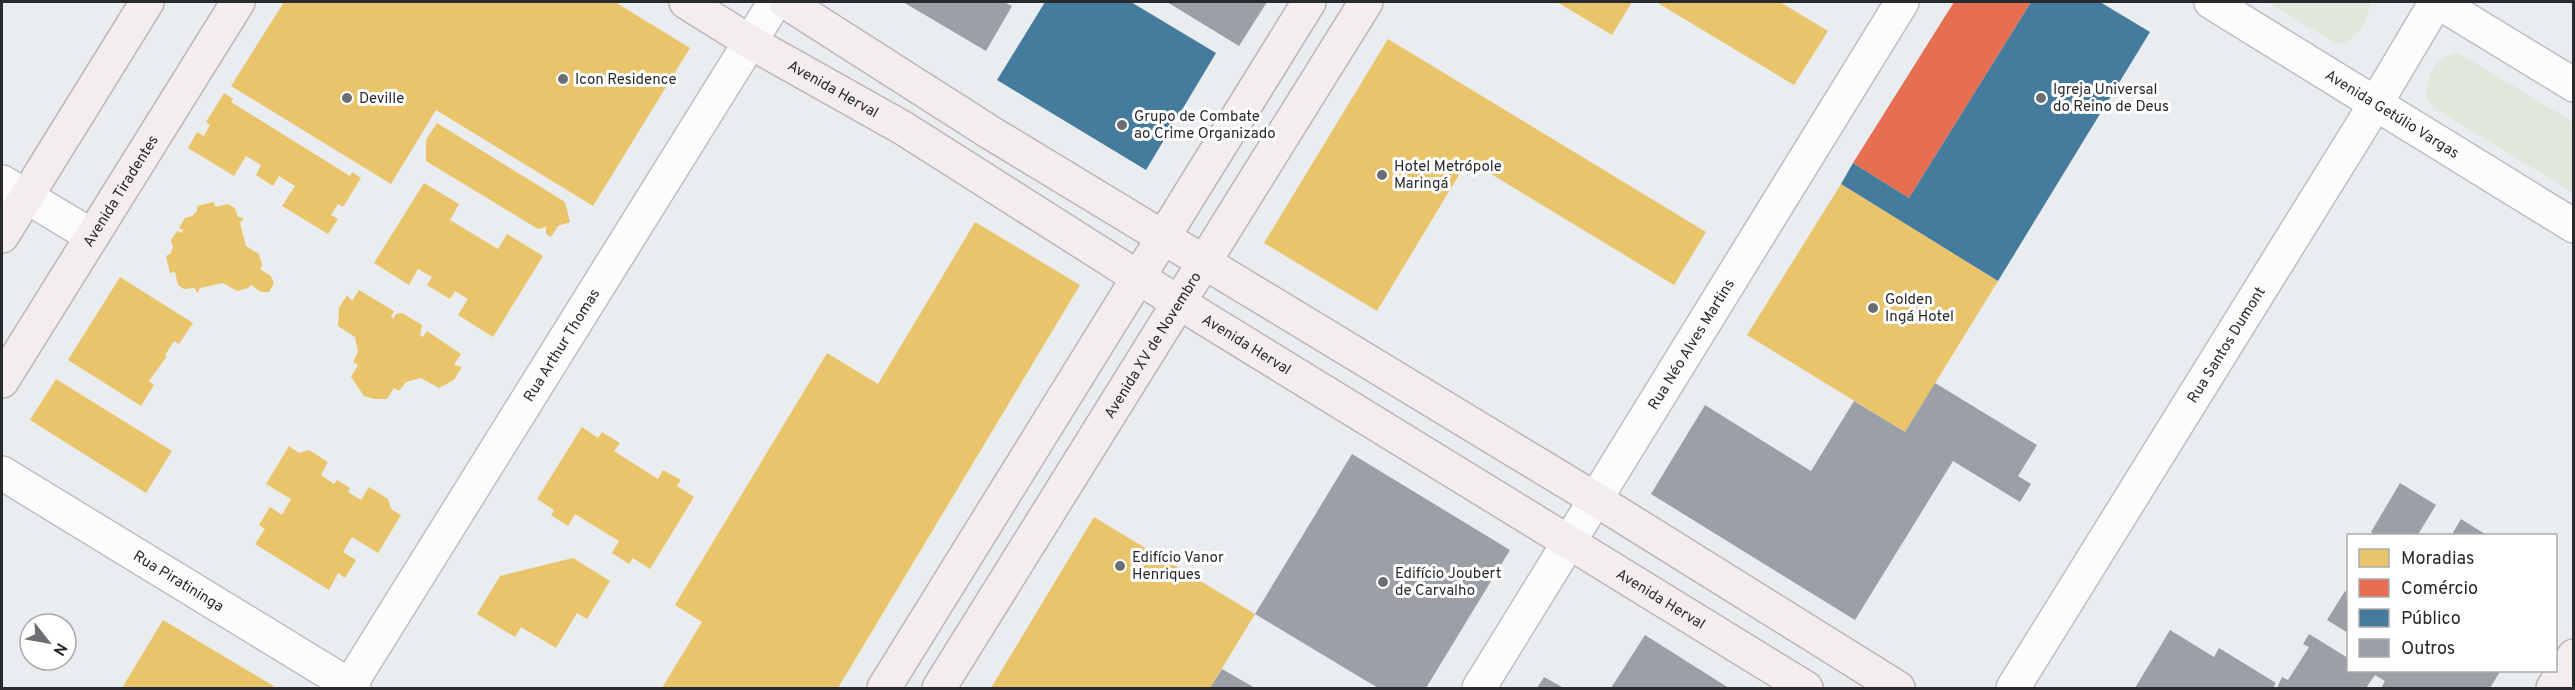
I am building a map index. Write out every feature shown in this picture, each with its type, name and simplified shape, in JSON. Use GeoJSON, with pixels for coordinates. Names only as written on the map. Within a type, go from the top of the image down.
{"type":"FeatureCollection","features":[{"type":"Feature","properties":{"kind":"main road"},"geometry":{"type":"LineString","coordinates":[[2,236],[14,189],[147,2]]}},
{"type":"Feature","properties":{"kind":"main road","name":"Avenida Tiradentes"},"geometry":{"type":"LineString","coordinates":[[2,381],[238,2]]}},
{"type":"Feature","properties":{"kind":"main road","name":"Avenida Herval"},"geometry":{"type":"LineString","coordinates":[[686,2],[750,42],[903,128],[1139,278],[1806,688]]}},
{"type":"Feature","properties":{"kind":"main road"},"geometry":{"type":"LineString","coordinates":[[786,2],[991,133],[1390,377],[1595,499],[1898,688]]}},
{"type":"Feature","properties":{"kind":"main road"},"geometry":{"type":"LineString","coordinates":[[884,688],[1309,2]]}},
{"type":"Feature","properties":{"kind":"main road","name":"Avenida XV de Novembro"},"geometry":{"type":"LineString","coordinates":[[939,688],[1366,2]]}},
{"type":"Feature","properties":{"kind":"main road"},"geometry":{"type":"LineString","coordinates":[[903,128],[991,133]]}},
{"type":"Feature","properties":{"kind":"main road"},"geometry":{"type":"LineString","coordinates":[[1390,377],[1411,446]]}},
{"type":"Feature","properties":{"kind":"main road"},"geometry":{"type":"LineString","coordinates":[[1717,633],[1808,633]]}},
{"type":"Feature","properties":{"kind":"main road"},"geometry":{"type":"LineString","coordinates":[[2553,688],[2574,656]]}},
{"type":"Feature","properties":{"kind":"street","name":"Rua Arthur Thomas"},"geometry":{"type":"LineString","coordinates":[[351,688],[775,2]]}},
{"type":"Feature","properties":{"kind":"street","name":"Rua Néo Alves Martins"},"geometry":{"type":"LineString","coordinates":[[1479,688],[1902,2]]}},
{"type":"Feature","properties":{"kind":"street","name":"Avenida Getúlio Vargas"},"geometry":{"type":"LineString","coordinates":[[2211,2],[2574,226]]}},
{"type":"Feature","properties":{"kind":"street"},"geometry":{"type":"LineString","coordinates":[[2437,2],[2574,85]]}},
{"type":"Feature","properties":{"kind":"street","name":"Rua Santos Dumont"},"geometry":{"type":"LineString","coordinates":[[2013,688],[2437,2]]}},
{"type":"Feature","properties":{"kind":"street"},"geometry":{"type":"LineString","coordinates":[[14,189],[92,236]]}},
{"type":"Feature","properties":{"kind":"street","name":"Rua Piratininga"},"geometry":{"type":"LineString","coordinates":[[2,473],[351,688]]}},
{"type":"Feature","properties":{"kind":"shaded area"},"geometry":{"type":"Polygon","coordinates":[[[2267,2],[2370,2],[2366,19],[2356,34],[2347,42],[2335,43],[2267,2]]]}},
{"type":"Feature","properties":{"kind":"shaded area"},"geometry":{"type":"Polygon","coordinates":[[[2454,53],[2460,54],[2573,122],[2573,193],[2434,108],[2426,97],[2430,75],[2440,60],[2454,53]]]}},
{"type":"Feature","properties":{"kind":"building: Moradias"},"geometry":{"type":"Polygon","coordinates":[[[284,2],[615,2],[690,48],[593,206],[436,110],[391,184],[231,86],[284,2]]]}},
{"type":"Feature","properties":{"kind":"building: Moradias"},"geometry":{"type":"Polygon","coordinates":[[[1557,2],[1632,2],[1612,35],[1557,2]]]}},
{"type":"Feature","properties":{"kind":"building: Moradias"},"geometry":{"type":"Polygon","coordinates":[[[1656,2],[1780,2],[1828,31],[1794,85],[1656,2]]]}},
{"type":"Feature","properties":{"kind":"building: Moradias","name":"Hotel Metrópole Maringá"},"geometry":{"type":"Polygon","coordinates":[[[1388,39],[1706,232],[1674,285],[1468,160],[1377,311],[1264,243],[1388,39]]]}},
{"type":"Feature","properties":{"kind":"building: Moradias"},"geometry":{"type":"Polygon","coordinates":[[[224,93],[233,99],[231,102],[350,176],[352,172],[361,178],[343,207],[338,204],[331,215],[338,219],[328,234],[282,206],[295,186],[279,176],[273,186],[256,175],[261,165],[246,156],[234,176],[188,148],[197,132],[204,136],[210,125],[206,122],[224,93]]]}},
{"type":"Feature","properties":{"kind":"building: Moradias"},"geometry":{"type":"Polygon","coordinates":[[[437,123],[565,202],[570,222],[558,226],[551,237],[546,234],[546,227],[538,229],[426,161],[426,140],[437,123]]]}},
{"type":"Feature","properties":{"kind":"building: Moradias"},"geometry":{"type":"Polygon","coordinates":[[[424,183],[459,204],[450,220],[498,249],[507,234],[543,256],[493,337],[458,315],[468,299],[455,291],[450,299],[427,285],[432,277],[418,269],[409,285],[374,263],[424,183]]]}},
{"type":"Feature","properties":{"kind":"building: Moradias","name":"Golden Ingá Hotel"},"geometry":{"type":"Polygon","coordinates":[[[1841,184],[1998,281],[1905,432],[1747,335],[1841,184]]]}},
{"type":"Feature","properties":{"kind":"building: Moradias"},"geometry":{"type":"Polygon","coordinates":[[[214,202],[215,207],[228,204],[235,208],[238,217],[244,218],[240,223],[246,246],[259,254],[262,265],[260,269],[271,276],[274,283],[269,292],[261,292],[251,285],[237,291],[223,283],[200,288],[198,293],[194,288],[184,289],[178,285],[175,272],[170,273],[166,256],[173,248],[171,240],[177,231],[182,233],[183,230],[179,228],[185,218],[197,211],[197,206],[214,202]]]}},
{"type":"Feature","properties":{"kind":"building: Moradias"},"geometry":{"type":"Polygon","coordinates":[[[975,222],[1080,285],[838,688],[662,688],[702,622],[675,605],[827,353],[878,384],[975,222]]]}},
{"type":"Feature","properties":{"kind":"building: Moradias"},"geometry":{"type":"Polygon","coordinates":[[[120,277],[193,323],[179,344],[174,341],[165,355],[167,356],[149,381],[154,385],[141,406],[68,360],[120,277]]]}},
{"type":"Feature","properties":{"kind":"building: Moradias"},"geometry":{"type":"Polygon","coordinates":[[[359,290],[394,311],[391,317],[393,319],[396,314],[402,313],[422,325],[420,335],[423,337],[427,331],[461,354],[454,365],[462,367],[454,380],[439,388],[421,378],[406,382],[399,391],[394,388],[387,399],[364,396],[351,377],[358,365],[353,362],[358,352],[355,337],[338,326],[339,308],[347,295],[352,301],[359,290]]]}},
{"type":"Feature","properties":{"kind":"building: Moradias"},"geometry":{"type":"Polygon","coordinates":[[[56,379],[172,451],[146,493],[30,420],[56,379]]]}},
{"type":"Feature","properties":{"kind":"building: Moradias"},"geometry":{"type":"Polygon","coordinates":[[[582,427],[598,438],[602,432],[620,443],[614,451],[658,479],[663,470],[681,480],[677,486],[694,497],[650,569],[633,558],[629,564],[612,553],[619,541],[575,514],[568,526],[551,515],[554,510],[537,499],[582,427]]]}},
{"type":"Feature","properties":{"kind":"building: Moradias"},"geometry":{"type":"Polygon","coordinates":[[[289,446],[299,453],[309,450],[328,462],[321,475],[334,484],[337,480],[350,488],[348,492],[361,500],[369,487],[388,499],[391,509],[401,515],[378,553],[352,537],[343,552],[356,560],[345,578],[338,573],[329,590],[255,544],[265,529],[259,525],[270,507],[282,515],[291,499],[266,484],[289,446]]]}},
{"type":"Feature","properties":{"kind":"building: Moradias","name":"Edifício Vanor Henriques"},"geometry":{"type":"Polygon","coordinates":[[[1094,517],[1255,614],[1210,688],[991,688],[1094,517]]]}},
{"type":"Feature","properties":{"kind":"building: Moradias"},"geometry":{"type":"Polygon","coordinates":[[[573,558],[610,581],[587,619],[577,613],[556,648],[521,627],[515,637],[477,614],[500,576],[573,558]]]}},
{"type":"Feature","properties":{"kind":"building: Moradias"},"geometry":{"type":"Polygon","coordinates":[[[163,620],[277,688],[122,688],[163,620]]]}},
{"type":"Feature","properties":{"kind":"building: Comércio"},"geometry":{"type":"Polygon","coordinates":[[[1954,2],[2031,2],[1909,198],[1853,163],[1954,2]]]}},
{"type":"Feature","properties":{"kind":"building: Público","name":"Grupo de Combate ao Crime Organizado"},"geometry":{"type":"Polygon","coordinates":[[[1045,2],[1131,2],[1216,53],[1146,170],[997,80],[1045,2]]]}},
{"type":"Feature","properties":{"kind":"building: Público","name":"Igreja Universal do Reino de Deus"},"geometry":{"type":"Polygon","coordinates":[[[2031,2],[2100,2],[2150,32],[1998,281],[1841,184],[1853,163],[1909,198],[2031,2]]]}},
{"type":"Feature","properties":{"kind":"building: Outros"},"geometry":{"type":"Polygon","coordinates":[[[903,2],[1004,2],[1012,6],[986,51],[903,2]]]}},
{"type":"Feature","properties":{"kind":"building: Outros"},"geometry":{"type":"Polygon","coordinates":[[[1167,2],[1267,2],[1239,46],[1167,2]]]}},
{"type":"Feature","properties":{"kind":"building: Outros"},"geometry":{"type":"Polygon","coordinates":[[[1935,383],[2037,445],[2018,476],[2031,484],[2020,502],[1953,461],[1855,620],[1651,494],[1705,405],[1811,471],[1854,401],[1905,432],[1935,383]]]}},
{"type":"Feature","properties":{"kind":"building: Outros","name":"Edifício Joubert de Carvalho"},"geometry":{"type":"Polygon","coordinates":[[[1352,454],[1510,550],[1426,688],[1378,688],[1255,614],[1352,454]]]}},
{"type":"Feature","properties":{"kind":"building: Outros"},"geometry":{"type":"Polygon","coordinates":[[[2400,483],[2436,505],[2418,534],[2374,534],[2371,532],[2400,483]]]}},
{"type":"Feature","properties":{"kind":"building: Outros"},"geometry":{"type":"Polygon","coordinates":[[[2461,519],[2485,534],[2452,534],[2461,519]]]}},
{"type":"Feature","properties":{"kind":"building: Outros"},"geometry":{"type":"Polygon","coordinates":[[[2345,591],[2347,593],[2347,632],[2327,620],[2345,591]]]}},
{"type":"Feature","properties":{"kind":"building: Outros"},"geometry":{"type":"Polygon","coordinates":[[[2170,630],[2214,657],[2219,648],[2276,683],[2273,688],[2135,688],[2170,630]]]}},
{"type":"Feature","properties":{"kind":"building: Outros"},"geometry":{"type":"Polygon","coordinates":[[[2309,634],[2347,657],[2347,672],[2500,672],[2490,688],[2381,688],[2385,681],[2375,675],[2366,688],[2277,688],[2282,677],[2288,680],[2309,647],[2303,644],[2309,634]]]}},
{"type":"Feature","properties":{"kind":"building: Outros"},"geometry":{"type":"Polygon","coordinates":[[[1645,635],[1694,666],[1729,688],[1611,688],[1645,635]]]}},
{"type":"Feature","properties":{"kind":"building: Outros"},"geometry":{"type":"Polygon","coordinates":[[[1222,669],[1255,688],[1210,688],[1222,669]]]}},
{"type":"Feature","properties":{"kind":"building: Outros"},"geometry":{"type":"Polygon","coordinates":[[[1544,677],[1564,688],[1537,688],[1544,677]]]}},
{"type":"Feature","properties":{"kind":"place","name":"Icon Residence"},"geometry":{"type":"Point","coordinates":[563,79]}},
{"type":"Feature","properties":{"kind":"place","name":"Deville"},"geometry":{"type":"Point","coordinates":[347,98]}},
{"type":"Feature","properties":{"kind":"place","name":"Igreja Universal do Reino de Deus"},"geometry":{"type":"Point","coordinates":[2041,98]}},
{"type":"Feature","properties":{"kind":"place","name":"Grupo de Combate ao Crime Organizado"},"geometry":{"type":"Point","coordinates":[1122,125]}},
{"type":"Feature","properties":{"kind":"place","name":"Hotel Metrópole Maringá"},"geometry":{"type":"Point","coordinates":[1382,175]}},
{"type":"Feature","properties":{"kind":"place","name":"Golden Ingá Hotel"},"geometry":{"type":"Point","coordinates":[1873,308]}},
{"type":"Feature","properties":{"kind":"place","name":"Edifício Vanor Henriques"},"geometry":{"type":"Point","coordinates":[1120,566]}},
{"type":"Feature","properties":{"kind":"place","name":"Edifício Joubert de Carvalho"},"geometry":{"type":"Point","coordinates":[1383,582]}}]}
